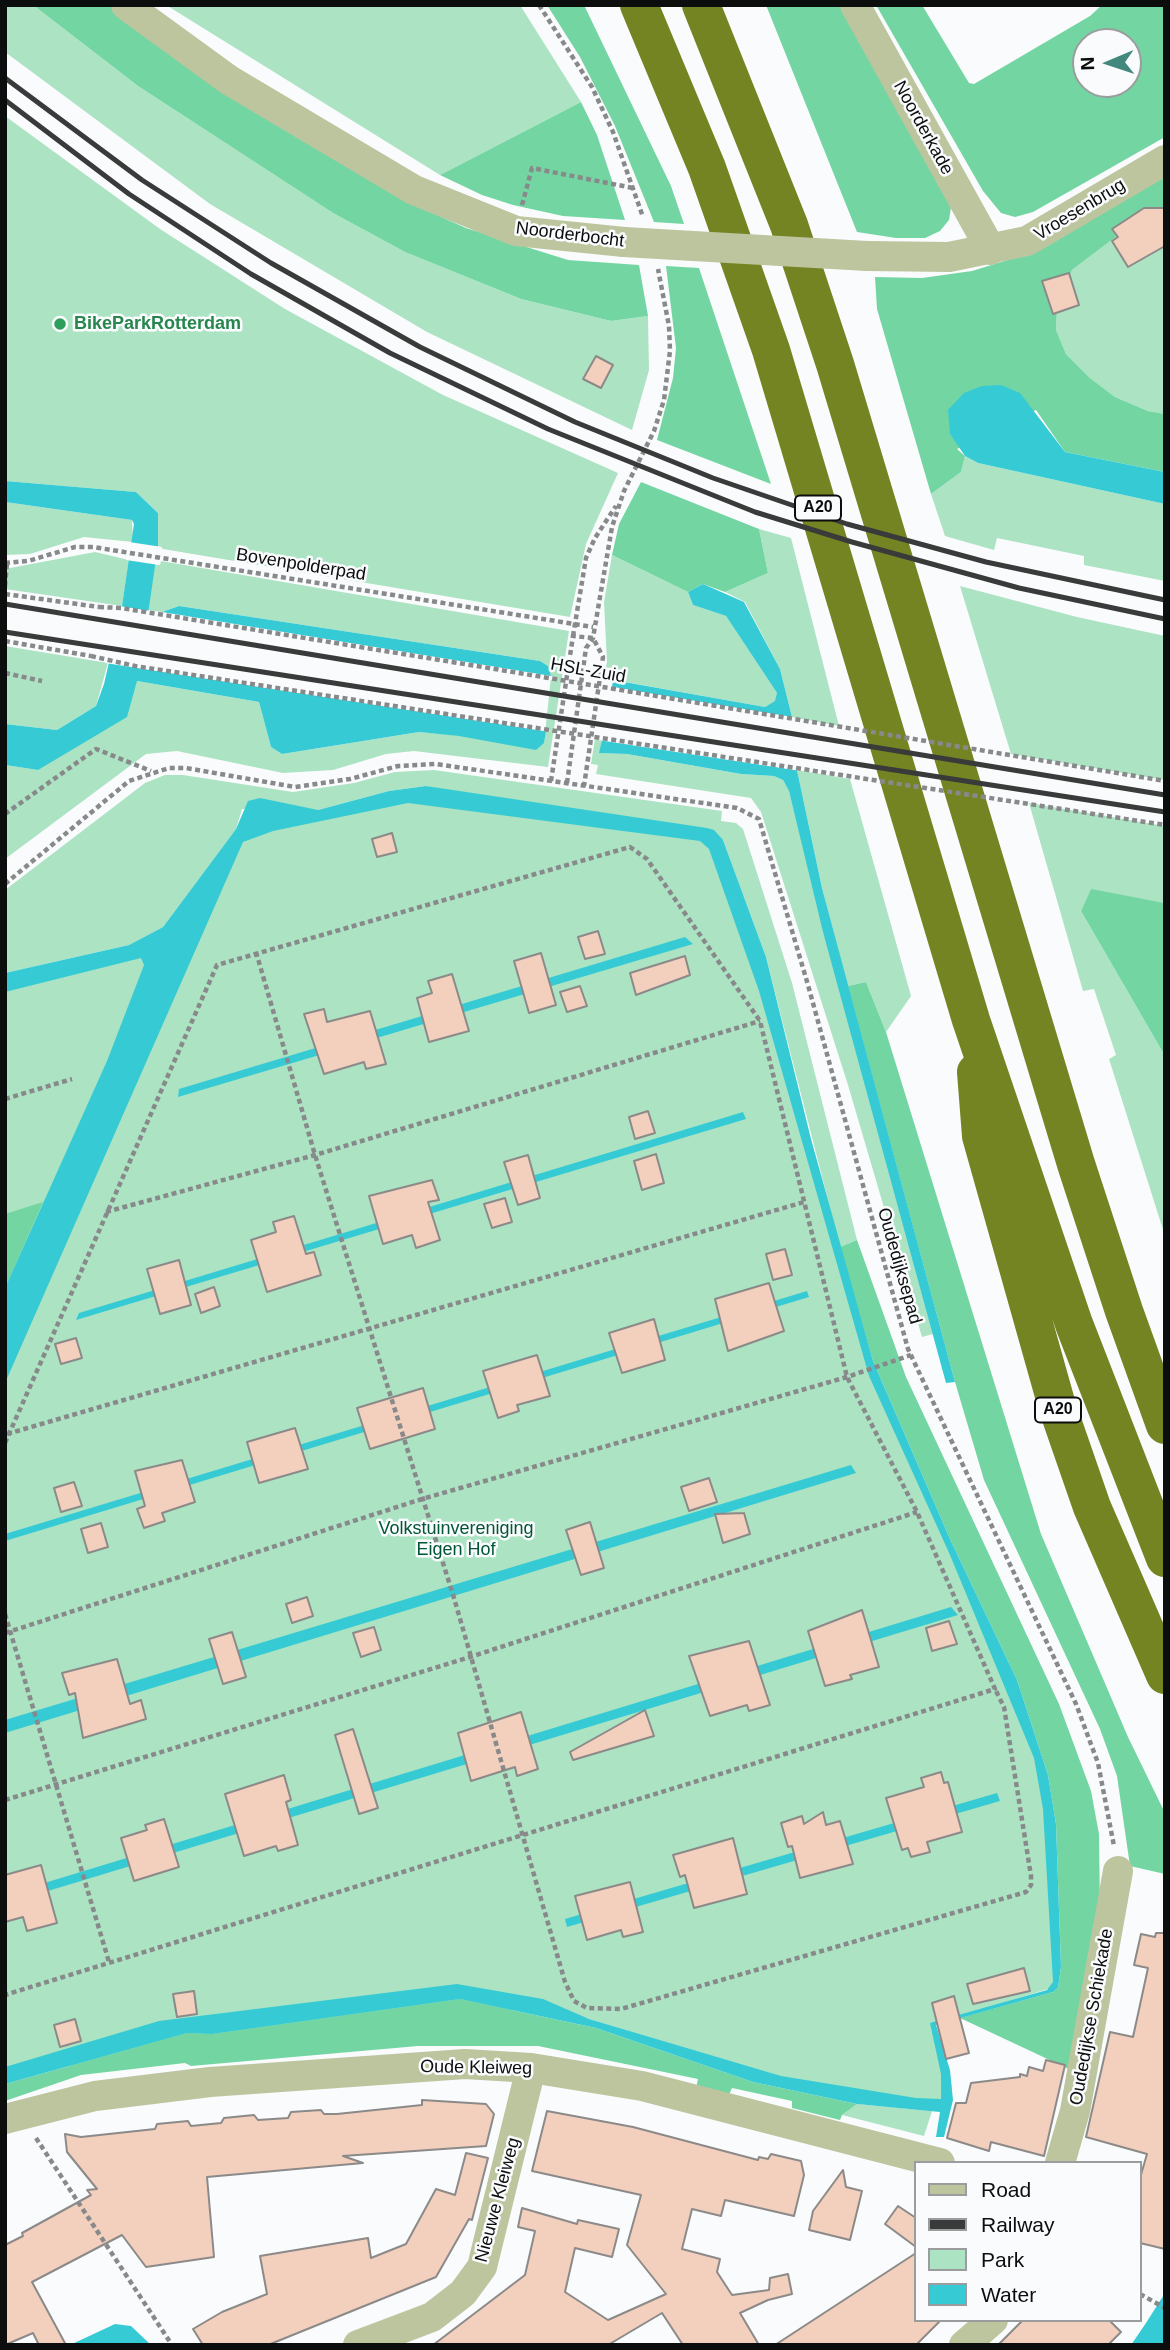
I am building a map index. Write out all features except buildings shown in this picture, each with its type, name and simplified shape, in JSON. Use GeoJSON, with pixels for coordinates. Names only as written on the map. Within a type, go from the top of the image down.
{"type":"FeatureCollection","features":[{"type":"Feature","properties":{"kind":"highway","name":"A20"},"geometry":{"type":"LineString","coordinates":[[639,5],[707,168],[771,350],[971,1020],[1074,1324],[1165,1558]]}},
{"type":"Feature","properties":{"kind":"highway"},"geometry":{"type":"LineString","coordinates":[[701,5],[789,225],[835,364],[1076,1164],[1165,1425]]}},
{"type":"Feature","properties":{"kind":"highway","name":"A20"},"geometry":{"type":"LineString","coordinates":[[971,1020],[981,1136],[1029,1316],[1092,1507],[1165,1675]]}},
{"type":"Feature","properties":{"kind":"street","name":"Noorderbocht"},"geometry":{"type":"LineString","coordinates":[[126,5],[229,80],[414,190],[516,231],[635,235],[867,256],[950,257],[991,250]]}},
{"type":"Feature","properties":{"kind":"street","name":"Noorderkade"},"geometry":{"type":"LineString","coordinates":[[855,5],[991,250]]}},
{"type":"Feature","properties":{"kind":"street","name":"Vroesenbrug"},"geometry":{"type":"LineString","coordinates":[[991,250],[1027,241],[1165,160]]}},
{"type":"Feature","properties":{"kind":"street","name":"Oudedijkse Schiekade"},"geometry":{"type":"LineString","coordinates":[[1061,2161],[1075,2111],[1118,1871]]}},
{"type":"Feature","properties":{"kind":"street","name":"Oude Kleiweg"},"geometry":{"type":"LineString","coordinates":[[12,2116],[94,2096],[210,2082],[465,2064],[531,2068],[642,2086],[932,2161]]}},
{"type":"Feature","properties":{"kind":"street","name":"Nieuwe Kleiweg"},"geometry":{"type":"LineString","coordinates":[[358,2345],[432,2317],[463,2293],[482,2267],[531,2068]]}},
{"type":"Feature","properties":{"kind":"street"},"geometry":{"type":"LineString","coordinates":[[964,2345],[991,2322]]}},
{"type":"Feature","properties":{"kind":"path"},"geometry":{"type":"LineString","coordinates":[[539,5],[592,87],[634,188],[635,235]]}},
{"type":"Feature","properties":{"kind":"path"},"geometry":{"type":"LineString","coordinates":[[522,204],[532,168],[634,188]]}},
{"type":"Feature","properties":{"kind":"path"},"geometry":{"type":"LineString","coordinates":[[551,781],[574,624],[591,545],[621,500],[654,431],[664,400],[670,351],[669,326],[656,262]]}},
{"type":"Feature","properties":{"kind":"path"},"geometry":{"type":"LineString","coordinates":[[584,786],[603,657],[593,638],[593,627],[606,549],[621,500]]}},
{"type":"Feature","properties":{"kind":"path","name":"Bovenpolderpad"},"geometry":{"type":"LineString","coordinates":[[6,563],[27,561],[75,547],[124,551],[593,627]]}},
{"type":"Feature","properties":{"kind":"path"},"geometry":{"type":"LineString","coordinates":[[5,586],[6,563]]}},
{"type":"Feature","properties":{"kind":"path","name":"HSL-Zuid"},"geometry":{"type":"LineString","coordinates":[[5,594],[121,608],[1165,781]]}},
{"type":"Feature","properties":{"kind":"path"},"geometry":{"type":"LineString","coordinates":[[573,636],[593,638]]}},
{"type":"Feature","properties":{"kind":"path"},"geometry":{"type":"LineString","coordinates":[[567,783],[586,648],[593,638]]}},
{"type":"Feature","properties":{"kind":"path"},"geometry":{"type":"LineString","coordinates":[[5,642],[135,666],[1165,825]]}},
{"type":"Feature","properties":{"kind":"path"},"geometry":{"type":"LineString","coordinates":[[5,673],[43,681]]}},
{"type":"Feature","properties":{"kind":"path"},"geometry":{"type":"LineString","coordinates":[[5,814],[96,749],[152,771]]}},
{"type":"Feature","properties":{"kind":"path","name":"Oudedijksepad"},"geometry":{"type":"LineString","coordinates":[[152,771],[186,768],[295,786],[350,779],[398,766],[436,764],[737,808],[758,819],[808,985],[841,1112],[911,1355],[1076,1704],[1098,1763],[1118,1871]]}},
{"type":"Feature","properties":{"kind":"path"},"geometry":{"type":"LineString","coordinates":[[5,884],[129,781],[152,771]]}},
{"type":"Feature","properties":{"kind":"path"},"geometry":{"type":"LineString","coordinates":[[5,1443],[217,965],[256,953],[630,847],[647,859],[760,1021],[848,1377],[917,1512],[1004,1707],[1031,1885],[1026,1892],[621,2009],[606,2011],[587,2008],[574,2001],[565,1982],[521,1837],[454,1598],[315,1155],[256,953]]}},
{"type":"Feature","properties":{"kind":"path"},"geometry":{"type":"LineString","coordinates":[[106,1212],[315,1155],[760,1021]]}},
{"type":"Feature","properties":{"kind":"path"},"geometry":{"type":"LineString","coordinates":[[5,1099],[72,1079]]}},
{"type":"Feature","properties":{"kind":"path"},"geometry":{"type":"LineString","coordinates":[[7,1434],[372,1330],[804,1202]]}},
{"type":"Feature","properties":{"kind":"path"},"geometry":{"type":"LineString","coordinates":[[7,1632],[422,1499],[848,1377],[911,1355]]}},
{"type":"Feature","properties":{"kind":"path"},"geometry":{"type":"LineString","coordinates":[[5,1800],[470,1657],[917,1512]]}},
{"type":"Feature","properties":{"kind":"path"},"geometry":{"type":"LineString","coordinates":[[5,1614],[7,1632],[109,1962]]}},
{"type":"Feature","properties":{"kind":"path"},"geometry":{"type":"LineString","coordinates":[[5,1995],[995,1689]]}},
{"type":"Feature","properties":{"kind":"path"},"geometry":{"type":"LineString","coordinates":[[12,2116],[172,2345]]}},
{"type":"Feature","properties":{"kind":"path"},"geometry":{"type":"LineString","coordinates":[[1142,2295],[1165,2308]]}},
{"type":"Feature","properties":{"kind":"green space"},"geometry":{"type":"Polygon","coordinates":[[[5,5],[33,5],[138,86],[333,213],[405,252],[521,299],[611,321],[648,316],[649,370],[632,430],[427,332],[210,204],[5,52],[5,5]]]}},
{"type":"Feature","properties":{"kind":"green space"},"geometry":{"type":"Polygon","coordinates":[[[33,5],[118,5],[408,202],[466,228],[568,260],[639,265],[648,316],[611,321],[521,299],[405,252],[333,213],[138,86],[33,5]]]}},
{"type":"Feature","properties":{"kind":"green space"},"geometry":{"type":"Polygon","coordinates":[[[166,5],[520,5],[581,102],[440,175],[166,5]]]}},
{"type":"Feature","properties":{"kind":"green space"},"geometry":{"type":"Polygon","coordinates":[[[547,5],[584,5],[671,186],[684,224],[654,222],[615,126],[580,57],[547,5]]]}},
{"type":"Feature","properties":{"kind":"green space"},"geometry":{"type":"Polygon","coordinates":[[[766,5],[841,5],[952,201],[949,220],[940,231],[925,238],[896,238],[857,232],[766,5]]]}},
{"type":"Feature","properties":{"kind":"green space"},"geometry":{"type":"Polygon","coordinates":[[[876,5],[922,5],[969,83],[974,84],[1090,16],[1102,5],[1164,5],[1165,137],[1033,212],[1015,217],[1001,213],[983,191],[876,5]]]}},
{"type":"Feature","properties":{"kind":"green space"},"geometry":{"type":"Polygon","coordinates":[[[581,102],[597,135],[625,220],[563,216],[513,205],[482,195],[440,175],[581,102]]]}},
{"type":"Feature","properties":{"kind":"green space"},"geometry":{"type":"Polygon","coordinates":[[[5,116],[160,229],[285,309],[443,395],[618,473],[586,544],[570,617],[163,549],[158,546],[158,513],[136,492],[5,481],[5,116]]]}},
{"type":"Feature","properties":{"kind":"green space"},"geometry":{"type":"Polygon","coordinates":[[[1165,177],[1165,209],[1117,236],[1072,270],[1057,309],[1056,330],[1066,354],[1090,378],[1115,397],[1148,411],[1165,414],[1165,472],[1065,452],[1036,410],[957,449],[965,456],[961,472],[931,494],[877,309],[875,277],[922,278],[972,271],[1037,251],[1165,177]]]}},
{"type":"Feature","properties":{"kind":"green space"},"geometry":{"type":"Polygon","coordinates":[[[1165,209],[1165,414],[1148,411],[1115,397],[1090,378],[1066,354],[1056,330],[1057,309],[1072,270],[1117,236],[1165,209]]]}},
{"type":"Feature","properties":{"kind":"green space"},"geometry":{"type":"Polygon","coordinates":[[[666,266],[699,268],[771,484],[657,440],[673,378],[676,348],[666,266]]]}},
{"type":"Feature","properties":{"kind":"green space"},"geometry":{"type":"Polygon","coordinates":[[[965,456],[978,463],[1165,504],[1165,581],[1084,565],[1084,556],[997,538],[994,550],[945,536],[931,494],[961,472],[965,456]]]}},
{"type":"Feature","properties":{"kind":"green space"},"geometry":{"type":"Polygon","coordinates":[[[641,482],[759,529],[768,573],[725,592],[703,584],[688,592],[612,555],[619,524],[641,482]]]}},
{"type":"Feature","properties":{"kind":"green space"},"geometry":{"type":"Polygon","coordinates":[[[5,502],[132,520],[133,542],[84,537],[30,554],[5,555],[5,502]]]}},
{"type":"Feature","properties":{"kind":"green space"},"geometry":{"type":"Polygon","coordinates":[[[759,529],[791,538],[839,726],[792,717],[780,669],[745,602],[725,592],[768,573],[759,529]]]}},
{"type":"Feature","properties":{"kind":"green space"},"geometry":{"type":"Polygon","coordinates":[[[95,552],[129,560],[122,606],[5,589],[5,569],[95,552]]]}},
{"type":"Feature","properties":{"kind":"green space"},"geometry":{"type":"Polygon","coordinates":[[[612,555],[688,592],[693,605],[726,616],[777,693],[776,701],[765,707],[603,678],[607,662],[604,602],[612,555]]]}},
{"type":"Feature","properties":{"kind":"green space"},"geometry":{"type":"Polygon","coordinates":[[[161,561],[569,631],[548,767],[414,751],[386,754],[333,770],[283,773],[177,751],[146,754],[5,859],[5,765],[38,770],[137,681],[259,702],[271,747],[282,754],[419,732],[544,743],[551,677],[548,666],[540,661],[179,606],[162,612],[147,610],[155,564],[160,565],[161,561]]]}},
{"type":"Feature","properties":{"kind":"green space"},"geometry":{"type":"Polygon","coordinates":[[[960,586],[1077,617],[1165,636],[1165,780],[1011,754],[960,586]]]}},
{"type":"Feature","properties":{"kind":"green space"},"geometry":{"type":"Polygon","coordinates":[[[5,646],[108,663],[96,706],[57,730],[5,724],[5,646]]]}},
{"type":"Feature","properties":{"kind":"green space"},"geometry":{"type":"Polygon","coordinates":[[[595,739],[602,740],[600,753],[627,754],[741,774],[774,776],[783,780],[789,791],[933,1334],[922,1337],[848,1085],[761,812],[751,798],[596,774],[598,765],[591,764],[595,739]]]}},
{"type":"Feature","properties":{"kind":"green space"},"geometry":{"type":"Polygon","coordinates":[[[434,770],[722,811],[721,821],[736,823],[743,829],[792,983],[857,1240],[840,1247],[766,957],[723,840],[426,786],[389,791],[318,810],[242,809],[236,829],[163,927],[129,945],[5,973],[5,890],[145,783],[165,775],[183,775],[293,792],[354,783],[395,772],[434,770]]]}},
{"type":"Feature","properties":{"kind":"green space"},"geometry":{"type":"Polygon","coordinates":[[[797,770],[850,779],[911,996],[886,1032],[866,982],[848,986],[822,888],[797,770]]]}},
{"type":"Feature","properties":{"kind":"green space","name":"Volkstuinvereniging Eigen Hof"},"geometry":{"type":"Polygon","coordinates":[[[412,795],[707,838],[723,856],[872,1367],[1043,1773],[1054,1987],[933,2025],[949,2096],[936,2106],[780,2077],[546,2006],[5,2074],[5,982],[170,943],[248,820],[310,815],[412,795]]]}},
{"type":"Feature","properties":{"kind":"green space"},"geometry":{"type":"Polygon","coordinates":[[[1029,803],[1165,826],[1165,903],[1091,890],[1081,911],[1165,1056],[1165,1236],[1109,1059],[1116,1055],[1094,989],[1083,991],[1029,803]]]}},
{"type":"Feature","properties":{"kind":"green space"},"geometry":{"type":"Polygon","coordinates":[[[1091,889],[1165,903],[1165,1056],[1081,911],[1091,889]]]}},
{"type":"Feature","properties":{"kind":"green space"},"geometry":{"type":"Polygon","coordinates":[[[866,982],[886,1032],[1041,1534],[1128,1737],[1165,1813],[1165,1874],[1130,1866],[1117,1776],[1100,1729],[984,1480],[848,986],[866,982]]]}},
{"type":"Feature","properties":{"kind":"green space"},"geometry":{"type":"Polygon","coordinates":[[[43,1202],[5,1288],[5,1214],[43,1202]]]}},
{"type":"Feature","properties":{"kind":"green space"},"geometry":{"type":"Polygon","coordinates":[[[857,1240],[906,1377],[1059,1704],[1091,1791],[1099,1834],[1100,1912],[1071,2070],[960,2018],[1053,1992],[1058,1988],[1061,1967],[1056,1824],[1048,1775],[1017,1680],[950,1539],[873,1361],[840,1247],[857,1240]]]}},
{"type":"Feature","properties":{"kind":"green space"},"geometry":{"type":"Polygon","coordinates":[[[460,1999],[596,2028],[753,2082],[857,2104],[842,2115],[840,2120],[792,2108],[792,2101],[732,2088],[728,2097],[696,2088],[698,2079],[538,2046],[418,2046],[191,2066],[185,2063],[81,2075],[5,2101],[5,2084],[187,2033],[212,2034],[460,1999]]]}},
{"type":"Feature","properties":{"kind":"green space"},"geometry":{"type":"Polygon","coordinates":[[[857,2104],[932,2111],[924,2136],[842,2115],[857,2104]]]}},
{"type":"Feature","properties":{"kind":"water"},"geometry":{"type":"Polygon","coordinates":[[[1001,385],[1020,393],[1065,452],[1165,472],[1165,504],[978,463],[965,456],[950,434],[948,410],[964,393],[982,386],[1001,385]]]}},
{"type":"Feature","properties":{"kind":"water"},"geometry":{"type":"Polygon","coordinates":[[[5,481],[136,492],[158,513],[158,546],[140,668],[546,731],[544,743],[536,750],[459,736],[419,732],[282,754],[271,747],[259,702],[137,681],[127,717],[38,770],[5,765],[5,724],[57,730],[96,706],[104,684],[122,606],[134,524],[132,520],[5,502],[5,481]]]}},
{"type":"Feature","properties":{"kind":"water"},"geometry":{"type":"Polygon","coordinates":[[[703,584],[744,602],[780,669],[792,717],[612,687],[613,680],[765,707],[775,701],[777,693],[726,616],[693,605],[688,592],[703,584]]]}},
{"type":"Feature","properties":{"kind":"water"},"geometry":{"type":"Polygon","coordinates":[[[179,606],[540,661],[548,666],[551,676],[162,612],[179,606]]]}},
{"type":"Feature","properties":{"kind":"water"},"geometry":{"type":"Polygon","coordinates":[[[602,740],[797,770],[822,888],[955,1382],[946,1383],[823,932],[789,791],[783,780],[774,776],[741,774],[627,754],[599,753],[602,740]]]}},
{"type":"Feature","properties":{"kind":"water"},"geometry":{"type":"Polygon","coordinates":[[[426,786],[707,828],[714,830],[723,840],[766,957],[811,1139],[873,1361],[950,1539],[1017,1680],[1048,1775],[1056,1824],[1061,1967],[1058,1988],[1053,1992],[936,2025],[950,2070],[953,2100],[944,2137],[936,2137],[940,2112],[857,2104],[753,2082],[596,2028],[460,1999],[212,2034],[187,2033],[5,2084],[5,2067],[159,2021],[457,1984],[543,1999],[589,2019],[781,2076],[916,2098],[941,2099],[941,2074],[930,2023],[1047,1990],[1053,1982],[1043,1809],[1034,1758],[950,1555],[869,1376],[759,991],[709,849],[700,841],[408,803],[273,831],[243,842],[5,1383],[5,1288],[107,1061],[144,965],[141,958],[5,992],[5,973],[129,945],[163,927],[236,829],[248,801],[260,798],[318,810],[389,791],[426,786]]]}},
{"type":"Feature","properties":{"kind":"water"},"geometry":{"type":"Polygon","coordinates":[[[685,937],[693,944],[178,1097],[179,1089],[685,937]]]}},
{"type":"Feature","properties":{"kind":"water"},"geometry":{"type":"Polygon","coordinates":[[[743,1112],[746,1119],[76,1320],[79,1313],[743,1112]]]}},
{"type":"Feature","properties":{"kind":"water"},"geometry":{"type":"Polygon","coordinates":[[[807,1291],[809,1297],[5,1541],[5,1534],[807,1291]]]}},
{"type":"Feature","properties":{"kind":"water"},"geometry":{"type":"Polygon","coordinates":[[[851,1465],[856,1473],[5,1733],[5,1720],[851,1465]]]}},
{"type":"Feature","properties":{"kind":"water"},"geometry":{"type":"Polygon","coordinates":[[[951,1607],[958,1615],[5,1904],[5,1895],[951,1607]]]}},
{"type":"Feature","properties":{"kind":"water"},"geometry":{"type":"Polygon","coordinates":[[[997,1793],[1000,1801],[567,1927],[565,1919],[997,1793]]]}},
{"type":"Feature","properties":{"kind":"water"},"geometry":{"type":"Polygon","coordinates":[[[1165,2293],[1165,2345],[1131,2345],[1146,2323],[1165,2293]]]}},
{"type":"Feature","properties":{"kind":"water"},"geometry":{"type":"Polygon","coordinates":[[[115,2324],[131,2326],[151,2345],[70,2345],[115,2324]]]}},
{"type":"Feature","properties":{"kind":"pier"},"geometry":{"type":"Polygon","coordinates":[[[129,542],[162,547],[159,565],[126,560],[129,542]]]}},
{"type":"Feature","properties":{"kind":"pier"},"geometry":{"type":"Polygon","coordinates":[[[119,606],[151,611],[144,665],[547,728],[550,732],[105,663],[119,606]]]}},
{"type":"Feature","properties":{"kind":"pier"},"geometry":{"type":"Polygon","coordinates":[[[158,612],[555,677],[551,680],[161,616],[158,612]]]}},
{"type":"Feature","properties":{"kind":"pier"},"geometry":{"type":"Polygon","coordinates":[[[608,686],[796,718],[791,721],[611,690],[608,686]]]}},
{"type":"Feature","properties":{"kind":"pier"},"geometry":{"type":"Polygon","coordinates":[[[602,737],[797,767],[801,771],[598,740],[602,737]]]}},
{"type":"Feature","properties":{"kind":"railway"},"geometry":{"type":"LineString","coordinates":[[5,78],[142,180],[271,263],[420,347],[575,422],[713,478],[847,524],[986,562],[1165,600]]}},
{"type":"Feature","properties":{"kind":"railway"},"geometry":{"type":"LineString","coordinates":[[5,100],[129,194],[251,274],[390,353],[548,429],[755,512],[852,542],[1019,588],[1165,619]]}},
{"type":"Feature","properties":{"kind":"railway"},"geometry":{"type":"LineString","coordinates":[[5,604],[1165,795]]}},
{"type":"Feature","properties":{"kind":"railway"},"geometry":{"type":"LineString","coordinates":[[5,632],[1165,812]]}},
{"type":"Feature","properties":{"kind":"place","name":"BikeParkRotterdam"},"geometry":{"type":"Point","coordinates":[60,324]}}]}
